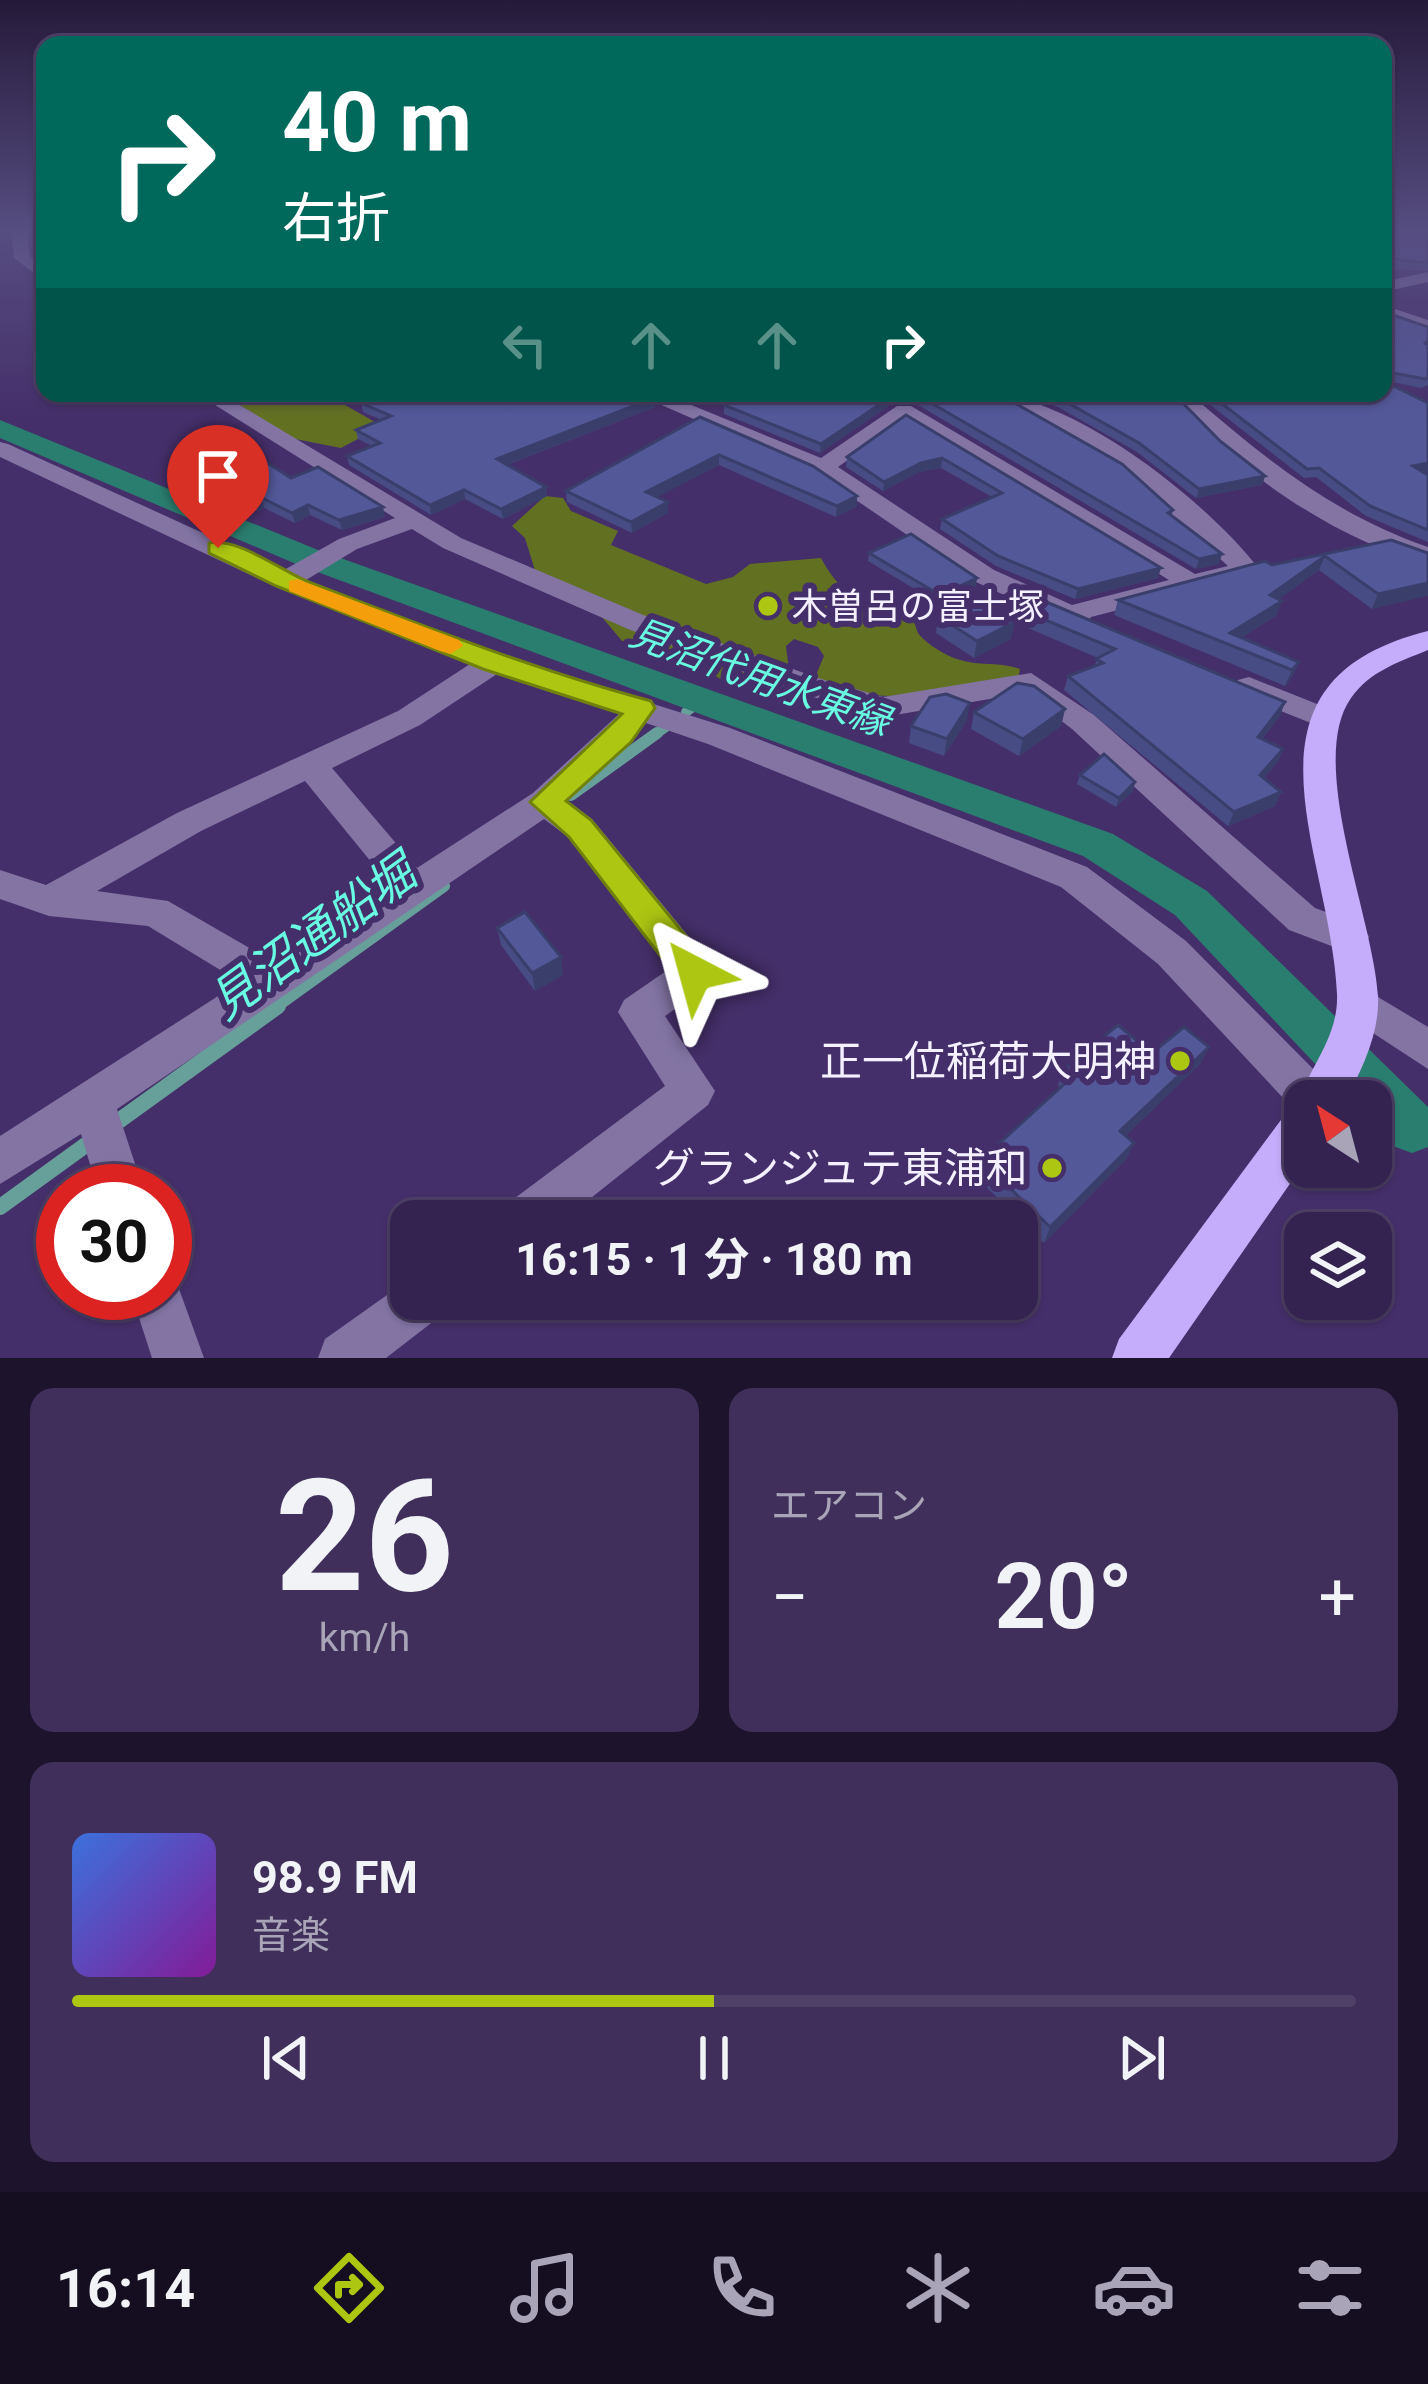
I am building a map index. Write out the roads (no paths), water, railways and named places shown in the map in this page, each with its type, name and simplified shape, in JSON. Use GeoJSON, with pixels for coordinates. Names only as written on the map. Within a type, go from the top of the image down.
{"type":"FeatureCollection","features":[{"type":"Feature","properties":{"kind":"main road"},"geometry":{"type":"LineString","coordinates":[[1328,1080],[1357,1010],[1349,937],[1319,785],[1321,717],[1339,683],[1352,673],[1375,657],[1428,640]]}},
{"type":"Feature","properties":{"kind":"main road"},"geometry":{"type":"LineString","coordinates":[[1138,1358],[1284,1152]]}},
{"type":"Feature","properties":{"kind":"street"},"geometry":{"type":"LineString","coordinates":[[1392,313],[1428,326]]}},
{"type":"Feature","properties":{"kind":"street"},"geometry":{"type":"LineString","coordinates":[[220,402],[411,521],[638,623],[883,707],[1031,683],[1083,722],[1302,919],[1349,937]]}},
{"type":"Feature","properties":{"kind":"street"},"geometry":{"type":"LineString","coordinates":[[668,402],[823,467],[985,576],[1109,630]]}},
{"type":"Feature","properties":{"kind":"street"},"geometry":{"type":"LineString","coordinates":[[1014,402],[1093,436],[1174,495],[1246,569],[1186,580],[1068,614]]}},
{"type":"Feature","properties":{"kind":"street"},"geometry":{"type":"LineString","coordinates":[[1190,402],[1257,465],[1342,526],[1428,556]]}},
{"type":"Feature","properties":{"kind":"street"},"geometry":{"type":"LineString","coordinates":[[823,467],[904,410],[1186,580]]}},
{"type":"Feature","properties":{"kind":"street"},"geometry":{"type":"LineString","coordinates":[[0,449],[493,663],[610,703],[641,708],[1088,885],[1160,938],[1295,1080]]}},
{"type":"Feature","properties":{"kind":"street"},"geometry":{"type":"LineString","coordinates":[[293,576],[331,554],[411,521]]}},
{"type":"Feature","properties":{"kind":"street"},"geometry":{"type":"LineString","coordinates":[[49,902],[189,822],[409,718],[493,663]]}},
{"type":"Feature","properties":{"kind":"street"},"geometry":{"type":"LineString","coordinates":[[1231,680],[1321,717]]}},
{"type":"Feature","properties":{"kind":"street"},"geometry":{"type":"LineString","coordinates":[[0,1162],[545,802],[620,735],[641,708]]}},
{"type":"Feature","properties":{"kind":"street"},"geometry":{"type":"LineString","coordinates":[[311,766],[413,888]]}},
{"type":"Feature","properties":{"kind":"street"},"geometry":{"type":"LineString","coordinates":[[545,802],[580,828],[695,973],[639,1012],[693,1091],[551,1200]]}},
{"type":"Feature","properties":{"kind":"street"},"geometry":{"type":"LineString","coordinates":[[0,884],[49,902],[154,912],[272,981]]}},
{"type":"Feature","properties":{"kind":"street"},"geometry":{"type":"LineString","coordinates":[[1357,1010],[1428,1050]]}},
{"type":"Feature","properties":{"kind":"street"},"geometry":{"type":"LineString","coordinates":[[92,1099],[112,1164]]}},
{"type":"Feature","properties":{"kind":"street"},"geometry":{"type":"LineString","coordinates":[[165,1320],[178,1358]]}},
{"type":"Feature","properties":{"kind":"street"},"geometry":{"type":"LineString","coordinates":[[344,1358],[394,1320]]}},
{"type":"Feature","properties":{"kind":"waterway","name":"見沼代用水東縁"},"geometry":{"type":"LineString","coordinates":[[0,428],[52,455],[307,557],[1098,845],[1191,903],[1412,1128]]}},
{"type":"Feature","properties":{"kind":"waterway","name":"見沼通船堀"},"geometry":{"type":"LineString","coordinates":[[686,712],[705,698]]}},
{"type":"Feature","properties":{"kind":"waterway","name":"見沼通船堀"},"geometry":{"type":"LineString","coordinates":[[653,736],[666,727]]}},
{"type":"Feature","properties":{"kind":"waterway","name":"見沼通船堀"},"geometry":{"type":"LineString","coordinates":[[571,795],[657,733]]}},
{"type":"Feature","properties":{"kind":"waterway","name":"見沼通船堀"},"geometry":{"type":"LineString","coordinates":[[273,1009],[444,886]]}},
{"type":"Feature","properties":{"kind":"waterway","name":"見沼通船堀"},"geometry":{"type":"LineString","coordinates":[[109,1128],[278,1006]]}},
{"type":"Feature","properties":{"kind":"waterway","name":"見沼通船堀"},"geometry":{"type":"LineString","coordinates":[[0,1207],[94,1139]]}},
{"type":"Feature","properties":{"kind":"place","name":"木曽呂の富士塚"},"geometry":{"type":"Point","coordinates":[768,606]}},
{"type":"Feature","properties":{"kind":"place","name":"正一位稲荷大明神"},"geometry":{"type":"Point","coordinates":[1180,1061]}},
{"type":"Feature","properties":{"kind":"place","name":"グランジュテ東浦和"},"geometry":{"type":"Point","coordinates":[1052,1168]}}]}
